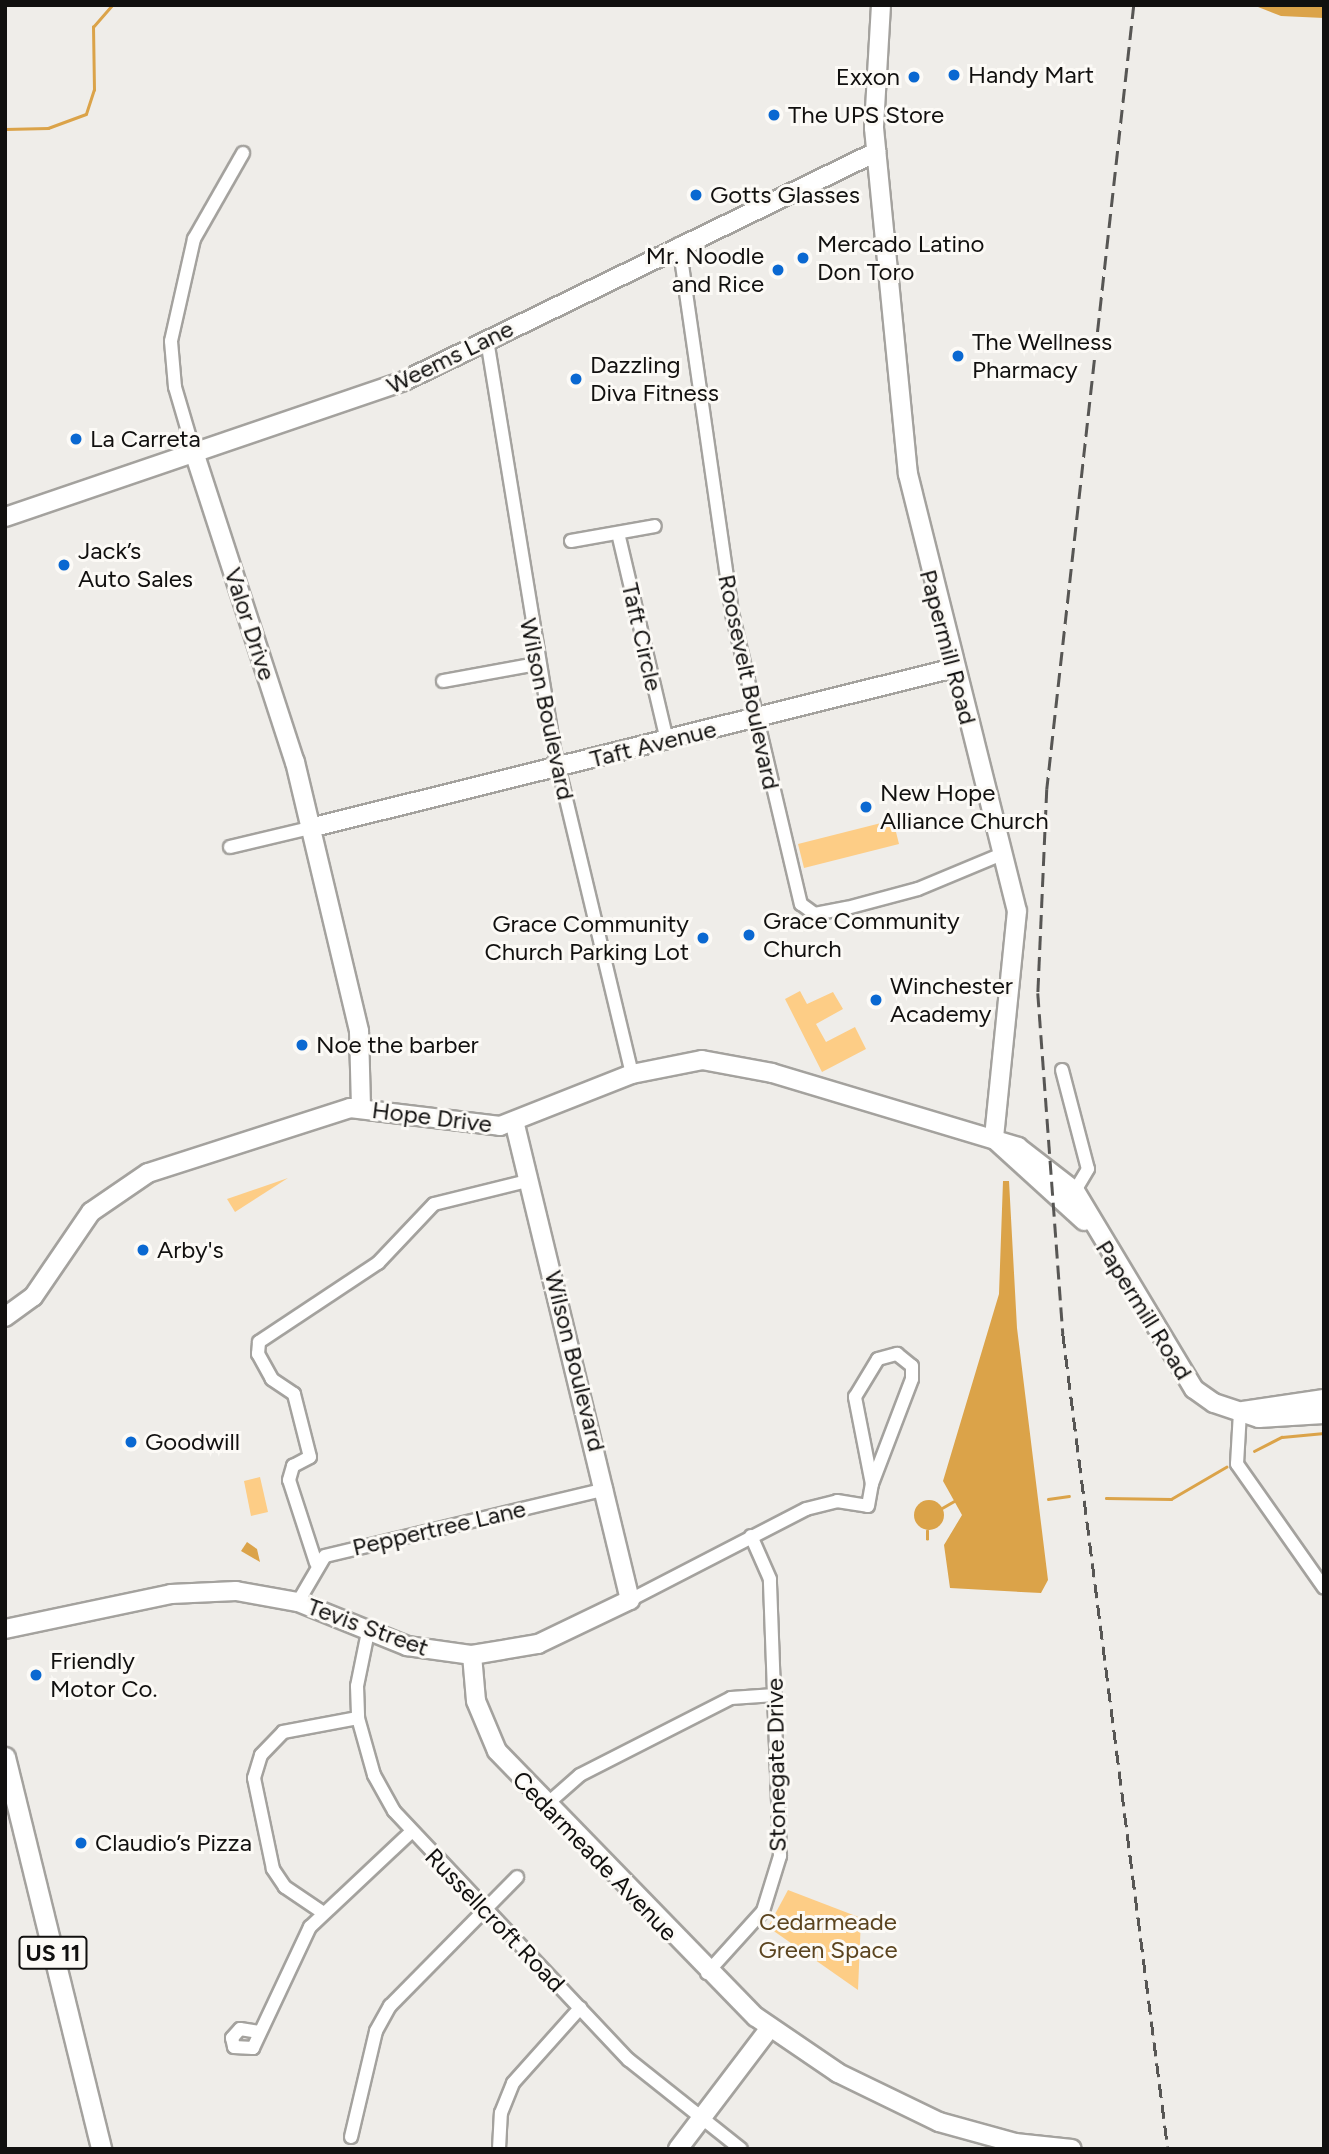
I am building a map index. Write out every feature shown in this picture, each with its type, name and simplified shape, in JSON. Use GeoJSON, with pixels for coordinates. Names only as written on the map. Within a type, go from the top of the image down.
{"type":"FeatureCollection","features":[{"type":"Feature","properties":{"kind":"main road","name":"US 11"},"geometry":{"type":"LineString","coordinates":[[5,1757],[101,2149]]}},
{"type":"Feature","properties":{"kind":"street","name":"Papermill Road"},"geometry":{"type":"LineString","coordinates":[[881,5],[876,152],[908,474],[1018,928],[994,1139]]}},
{"type":"Feature","properties":{"kind":"street","name":"Weems Lane"},"geometry":{"type":"LineString","coordinates":[[5,517],[195,456],[385,389],[679,244],[876,152]]}},
{"type":"Feature","properties":{"kind":"street","name":"Valor Drive"},"geometry":{"type":"LineString","coordinates":[[243,153],[194,239],[171,341],[175,387],[195,456],[284,725],[359,1031],[361,1108]]}},
{"type":"Feature","properties":{"kind":"street","name":"Roosevelt Boulevard"},"geometry":{"type":"LineString","coordinates":[[679,244],[753,720],[799,899],[812,913],[911,891],[1002,854]]}},
{"type":"Feature","properties":{"kind":"street","name":"Wilson Boulevard"},"geometry":{"type":"LineString","coordinates":[[487,340],[537,664],[558,768],[632,1074]]}},
{"type":"Feature","properties":{"kind":"street"},"geometry":{"type":"LineString","coordinates":[[571,541],[655,526]]}},
{"type":"Feature","properties":{"kind":"street","name":"Taft Circle"},"geometry":{"type":"LineString","coordinates":[[618,533],[667,741]]}},
{"type":"Feature","properties":{"kind":"street"},"geometry":{"type":"LineString","coordinates":[[443,681],[537,664]]}},
{"type":"Feature","properties":{"kind":"street","name":"Taft Avenue"},"geometry":{"type":"LineString","coordinates":[[230,848],[954,668]]}},
{"type":"Feature","properties":{"kind":"street","name":"Hope Drive"},"geometry":{"type":"LineString","coordinates":[[5,1317],[33,1297],[84,1219],[134,1180],[327,1113],[361,1108],[444,1124],[515,1123],[632,1074],[702,1060],[728,1063],[994,1139]]}},
{"type":"Feature","properties":{"kind":"street"},"geometry":{"type":"LineString","coordinates":[[1062,1070],[1088,1170],[1075,1191]]}},
{"type":"Feature","properties":{"kind":"street","name":"Wilson Boulevard"},"geometry":{"type":"LineString","coordinates":[[515,1123],[606,1489],[630,1600]]}},
{"type":"Feature","properties":{"kind":"street","name":"Papermill Road"},"geometry":{"type":"LineString","coordinates":[[994,1139],[1018,1147],[1075,1191],[1093,1228],[1180,1374],[1208,1399],[1240,1412]]}},
{"type":"Feature","properties":{"kind":"street","name":"Papermill Road"},"geometry":{"type":"LineString","coordinates":[[994,1139],[1093,1228]]}},
{"type":"Feature","properties":{"kind":"street"},"geometry":{"type":"LineString","coordinates":[[298,1602],[316,1563],[289,1480],[293,1466],[310,1457],[294,1394],[272,1379],[258,1354],[259,1342],[378,1263],[434,1204],[531,1181]]}},
{"type":"Feature","properties":{"kind":"street"},"geometry":{"type":"LineString","coordinates":[[897,1354],[912,1367],[912,1379],[872,1484],[855,1397],[878,1359],[897,1354]]}},
{"type":"Feature","properties":{"kind":"street"},"geometry":{"type":"LineString","coordinates":[[1240,1412],[1324,1399]]}},
{"type":"Feature","properties":{"kind":"street"},"geometry":{"type":"LineString","coordinates":[[1240,1412],[1274,1419],[1324,1414]]}},
{"type":"Feature","properties":{"kind":"street"},"geometry":{"type":"LineString","coordinates":[[1240,1412],[1237,1464],[1324,1588]]}},
{"type":"Feature","properties":{"kind":"street","name":"Tevis Street"},"geometry":{"type":"LineString","coordinates":[[5,1629],[193,1591],[257,1593],[298,1602],[368,1632],[428,1651],[472,1655],[538,1644],[630,1600],[751,1536],[826,1502],[868,1506],[872,1484]]}},
{"type":"Feature","properties":{"kind":"street","name":"Peppertree Lane"},"geometry":{"type":"LineString","coordinates":[[316,1563],[606,1489]]}},
{"type":"Feature","properties":{"kind":"street","name":"Stonegate Drive"},"geometry":{"type":"LineString","coordinates":[[707,1973],[753,1924],[775,1884],[775,1695],[769,1579],[751,1536]]}},
{"type":"Feature","properties":{"kind":"street","name":"Russellcroft Road"},"geometry":{"type":"LineString","coordinates":[[368,1632],[358,1718],[374,1775],[411,1832],[580,2008],[699,2121],[741,2149]]}},
{"type":"Feature","properties":{"kind":"street","name":"Cedarmeade Avenue"},"geometry":{"type":"LineString","coordinates":[[472,1655],[476,1701],[488,1735],[546,1805],[707,1973],[770,2028],[838,2073],[939,2122],[1016,2143],[1072,2149]]}},
{"type":"Feature","properties":{"kind":"street"},"geometry":{"type":"LineString","coordinates":[[546,1805],[580,1775],[732,1698],[775,1695]]}},
{"type":"Feature","properties":{"kind":"street"},"geometry":{"type":"LineString","coordinates":[[322,1912],[285,1887],[273,1869],[254,1778],[261,1755],[283,1732],[358,1718]]}},
{"type":"Feature","properties":{"kind":"street"},"geometry":{"type":"LineString","coordinates":[[259,2032],[294,1949],[322,1912],[411,1832]]}},
{"type":"Feature","properties":{"kind":"street"},"geometry":{"type":"LineString","coordinates":[[351,2137],[385,2015],[482,1906],[517,1877]]}},
{"type":"Feature","properties":{"kind":"street"},"geometry":{"type":"LineString","coordinates":[[499,2149],[501,2113],[513,2083],[580,2008]]}},
{"type":"Feature","properties":{"kind":"street"},"geometry":{"type":"LineString","coordinates":[[678,2149],[770,2028]]}},
{"type":"Feature","properties":{"kind":"green space"},"geometry":{"type":"Polygon","coordinates":[[[893,820],[899,844],[804,868],[798,844],[893,820]]]}},
{"type":"Feature","properties":{"kind":"green space"},"geometry":{"type":"Polygon","coordinates":[[[800,991],[807,1004],[833,992],[843,1009],[816,1024],[826,1042],[855,1027],[866,1049],[822,1072],[785,999],[800,991]]]}},
{"type":"Feature","properties":{"kind":"green space"},"geometry":{"type":"Polygon","coordinates":[[[288,1178],[235,1212],[227,1199],[288,1178]]]}},
{"type":"Feature","properties":{"kind":"green space"},"geometry":{"type":"Polygon","coordinates":[[[260,1477],[268,1512],[251,1516],[244,1481],[260,1477]]]}},
{"type":"Feature","properties":{"kind":"green space","name":"Cedarmeade Green Space"},"geometry":{"type":"Polygon","coordinates":[[[788,1890],[861,1918],[858,1990],[768,1927],[788,1890]]]}},
{"type":"Feature","properties":{"kind":"shaded area"},"geometry":{"type":"Polygon","coordinates":[[[1253,5],[1324,5],[1324,18],[1281,16],[1253,5]]]}},
{"type":"Feature","properties":{"kind":"shaded area"},"geometry":{"type":"Polygon","coordinates":[[[1003,1181],[1009,1181],[1017,1328],[1048,1580],[1041,1593],[950,1588],[944,1545],[962,1515],[943,1481],[999,1294],[1003,1181]]]}},
{"type":"Feature","properties":{"kind":"shaded area"},"geometry":{"type":"Polygon","coordinates":[[[929,1500],[940,1504],[944,1515],[940,1526],[929,1530],[918,1526],[914,1515],[918,1504],[929,1500]]]}},
{"type":"Feature","properties":{"kind":"shaded area"},"geometry":{"type":"Polygon","coordinates":[[[247,1542],[257,1549],[260,1562],[241,1551],[247,1542]]]}},
{"type":"Feature","properties":{"kind":"waterway"},"geometry":{"type":"LineString","coordinates":[[5,129],[48,128],[86,114],[94,90],[93,27],[112,5]]}},
{"type":"Feature","properties":{"kind":"waterway"},"geometry":{"type":"LineString","coordinates":[[1254,1451],[1282,1437],[1324,1433]]}},
{"type":"Feature","properties":{"kind":"waterway"},"geometry":{"type":"LineString","coordinates":[[1106,1498],[1171,1499],[1226,1467]]}},
{"type":"Feature","properties":{"kind":"waterway"},"geometry":{"type":"LineString","coordinates":[[1048,1499],[1069,1496]]}},
{"type":"Feature","properties":{"kind":"waterway"},"geometry":{"type":"LineString","coordinates":[[942,1508],[954,1501]]}},
{"type":"Feature","properties":{"kind":"waterway"},"geometry":{"type":"LineString","coordinates":[[927,1531],[927,1539]]}},
{"type":"Feature","properties":{"kind":"railway"},"geometry":{"type":"LineString","coordinates":[[1134,5],[1047,789],[1038,993],[1063,1334],[1168,2149]]}},
{"type":"Feature","properties":{"kind":"place","name":"Handy Mart"},"geometry":{"type":"Point","coordinates":[954,75]}},
{"type":"Feature","properties":{"kind":"place","name":"Exxon"},"geometry":{"type":"Point","coordinates":[914,77]}},
{"type":"Feature","properties":{"kind":"place","name":"The UPS Store"},"geometry":{"type":"Point","coordinates":[774,115]}},
{"type":"Feature","properties":{"kind":"place","name":"Gotts Glasses"},"geometry":{"type":"Point","coordinates":[696,195]}},
{"type":"Feature","properties":{"kind":"place","name":"Mercado Latino Don Toro"},"geometry":{"type":"Point","coordinates":[803,258]}},
{"type":"Feature","properties":{"kind":"place","name":"Mr. Noodle and Rice"},"geometry":{"type":"Point","coordinates":[778,270]}},
{"type":"Feature","properties":{"kind":"place","name":"The Wellness Pharmacy"},"geometry":{"type":"Point","coordinates":[958,356]}},
{"type":"Feature","properties":{"kind":"place","name":"Dazzling Diva Fitness"},"geometry":{"type":"Point","coordinates":[576,379]}},
{"type":"Feature","properties":{"kind":"place","name":"La Carreta"},"geometry":{"type":"Point","coordinates":[76,439]}},
{"type":"Feature","properties":{"kind":"place","name":"Jack’s Auto Sales"},"geometry":{"type":"Point","coordinates":[64,565]}},
{"type":"Feature","properties":{"kind":"place","name":"New Hope Alliance Church"},"geometry":{"type":"Point","coordinates":[866,807]}},
{"type":"Feature","properties":{"kind":"place","name":"Grace Community Church"},"geometry":{"type":"Point","coordinates":[749,935]}},
{"type":"Feature","properties":{"kind":"place","name":"Grace Community Church Parking Lot"},"geometry":{"type":"Point","coordinates":[703,938]}},
{"type":"Feature","properties":{"kind":"place","name":"Winchester Academy"},"geometry":{"type":"Point","coordinates":[876,1000]}},
{"type":"Feature","properties":{"kind":"place","name":"Noe the barber"},"geometry":{"type":"Point","coordinates":[302,1045]}},
{"type":"Feature","properties":{"kind":"place","name":"Arby's"},"geometry":{"type":"Point","coordinates":[143,1250]}},
{"type":"Feature","properties":{"kind":"place","name":"Goodwill"},"geometry":{"type":"Point","coordinates":[131,1442]}},
{"type":"Feature","properties":{"kind":"place","name":"Friendly Motor Co."},"geometry":{"type":"Point","coordinates":[36,1675]}},
{"type":"Feature","properties":{"kind":"place","name":"Claudio’s Pizza"},"geometry":{"type":"Point","coordinates":[81,1843]}}]}
